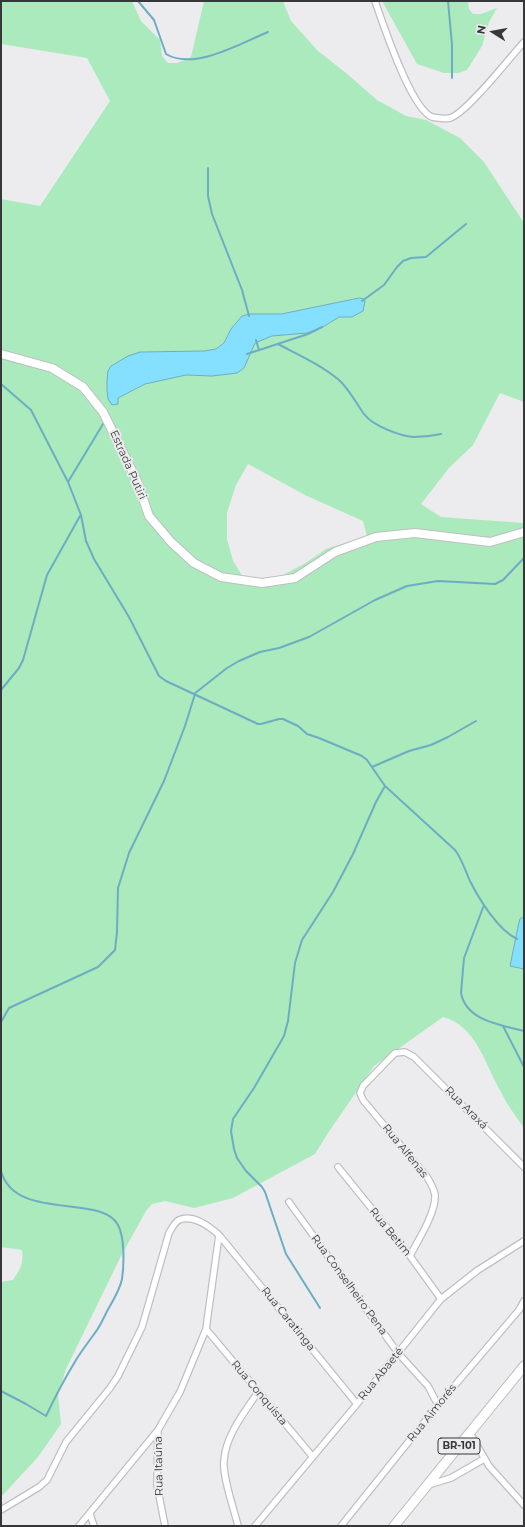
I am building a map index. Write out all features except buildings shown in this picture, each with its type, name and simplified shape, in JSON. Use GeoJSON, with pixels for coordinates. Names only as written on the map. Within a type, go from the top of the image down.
{"type":"FeatureCollection","features":[{"type":"Feature","properties":{"kind":"main road","name":"BR-101"},"geometry":{"type":"LineString","coordinates":[[394,1526],[524,1366]]}},
{"type":"Feature","properties":{"kind":"street"},"geometry":{"type":"LineString","coordinates":[[375,1],[384,29],[411,93],[421,108],[432,117],[450,118],[460,113],[472,102],[524,42]]}},
{"type":"Feature","properties":{"kind":"street","name":"Estrada Putiri"},"geometry":{"type":"LineString","coordinates":[[1,354],[52,368],[83,387],[103,412],[137,481],[149,516],[171,542],[194,563],[221,577],[262,583],[295,578],[335,552],[376,537],[415,533],[490,542],[524,532]]}},
{"type":"Feature","properties":{"kind":"street","name":"Rua Alfenas"},"geometry":{"type":"LineString","coordinates":[[405,1052],[396,1053],[363,1086],[360,1093],[363,1100],[427,1177],[435,1193],[434,1205],[431,1214],[410,1256]]}},
{"type":"Feature","properties":{"kind":"street","name":"Rua Araxá"},"geometry":{"type":"LineString","coordinates":[[405,1052],[414,1057],[524,1167]]}},
{"type":"Feature","properties":{"kind":"street","name":"Rua Betim"},"geometry":{"type":"LineString","coordinates":[[338,1167],[410,1256],[441,1299]]}},
{"type":"Feature","properties":{"kind":"street","name":"Rua Conselheiro Pena"},"geometry":{"type":"LineString","coordinates":[[289,1202],[398,1353],[428,1386],[438,1405]]}},
{"type":"Feature","properties":{"kind":"street","name":"Rua Caratinga"},"geometry":{"type":"LineString","coordinates":[[1,1510],[39,1487],[47,1480],[66,1442],[118,1376],[142,1327],[169,1233],[173,1225],[184,1219],[198,1221],[211,1227],[219,1235],[357,1404]]}},
{"type":"Feature","properties":{"kind":"street"},"geometry":{"type":"LineString","coordinates":[[79,1526],[158,1430],[180,1392],[206,1329],[219,1235]]}},
{"type":"Feature","properties":{"kind":"street","name":"Rua Abaeté"},"geometry":{"type":"LineString","coordinates":[[255,1526],[357,1404],[441,1299],[478,1270],[524,1241]]}},
{"type":"Feature","properties":{"kind":"street","name":"Rua Aimorés"},"geometry":{"type":"LineString","coordinates":[[341,1526],[438,1405],[519,1310],[524,1301]]}},
{"type":"Feature","properties":{"kind":"street","name":"Rua Conquista"},"geometry":{"type":"LineString","coordinates":[[206,1329],[313,1457]]}},
{"type":"Feature","properties":{"kind":"street"},"geometry":{"type":"LineString","coordinates":[[238,1526],[225,1474],[224,1461],[226,1447],[232,1432],[258,1392]]}},
{"type":"Feature","properties":{"kind":"street","name":"Rua Itaúna"},"geometry":{"type":"LineString","coordinates":[[158,1430],[157,1485],[165,1526]]}},
{"type":"Feature","properties":{"kind":"street"},"geometry":{"type":"LineString","coordinates":[[470,1433],[484,1459],[524,1505]]}},
{"type":"Feature","properties":{"kind":"street"},"geometry":{"type":"LineString","coordinates":[[428,1485],[451,1478],[484,1459]]}},
{"type":"Feature","properties":{"kind":"street"},"geometry":{"type":"LineString","coordinates":[[90,1514],[94,1526]]}},
{"type":"Feature","properties":{"kind":"green space"},"geometry":{"type":"Polygon","coordinates":[[[1,1],[132,1],[141,21],[160,40],[162,56],[168,63],[177,63],[191,57],[204,1],[283,1],[291,21],[318,51],[377,100],[406,116],[426,120],[460,138],[484,162],[524,223],[524,402],[500,393],[473,445],[449,468],[421,504],[441,517],[524,523],[524,917],[520,919],[510,966],[524,969],[524,1128],[506,1101],[485,1059],[472,1038],[455,1022],[443,1017],[374,1066],[315,1154],[233,1198],[194,1208],[165,1201],[152,1204],[146,1211],[121,1256],[66,1369],[58,1395],[61,1424],[38,1457],[1,1497],[1,1282],[13,1280],[18,1273],[21,1266],[22,1250],[1,1247],[1,199],[40,206],[110,101],[87,58],[1,44],[1,1]],[[360,298],[281,314],[250,314],[242,316],[231,329],[224,343],[216,349],[204,351],[140,352],[111,366],[107,380],[108,399],[118,403],[118,398],[145,384],[186,375],[212,376],[251,349],[254,343],[261,339],[323,327],[339,317],[352,317],[360,298]],[[248,464],[236,485],[227,513],[227,539],[233,561],[243,577],[270,579],[279,577],[304,564],[326,549],[367,536],[363,521],[307,496],[248,464]]]}},
{"type":"Feature","properties":{"kind":"green space"},"geometry":{"type":"Polygon","coordinates":[[[382,1],[469,1],[469,9],[473,14],[481,14],[497,8],[489,22],[482,46],[467,70],[459,73],[444,73],[417,64],[382,1]]]}},
{"type":"Feature","properties":{"kind":"water"},"geometry":{"type":"Polygon","coordinates":[[[360,298],[364,299],[365,301],[363,311],[352,317],[339,317],[323,327],[307,333],[272,336],[255,343],[244,368],[237,373],[212,376],[186,375],[145,384],[118,398],[118,404],[112,405],[108,399],[108,371],[111,366],[128,356],[140,352],[204,351],[216,349],[224,343],[231,329],[242,316],[250,314],[281,314],[360,298]]]}},
{"type":"Feature","properties":{"kind":"water"},"geometry":{"type":"Polygon","coordinates":[[[524,917],[524,969],[510,966],[519,922],[520,919],[524,917]]]}},
{"type":"Feature","properties":{"kind":"waterway"},"geometry":{"type":"LineString","coordinates":[[138,1],[154,20],[166,54],[177,58],[190,59],[217,54],[268,32]]}},
{"type":"Feature","properties":{"kind":"waterway"},"geometry":{"type":"LineString","coordinates":[[448,1],[452,45],[452,78]]}},
{"type":"Feature","properties":{"kind":"waterway"},"geometry":{"type":"LineString","coordinates":[[208,168],[208,196],[212,214],[242,290],[249,316]]}},
{"type":"Feature","properties":{"kind":"waterway"},"geometry":{"type":"LineString","coordinates":[[362,301],[384,285],[403,261],[411,258],[426,257],[466,224]]}},
{"type":"Feature","properties":{"kind":"waterway"},"geometry":{"type":"LineString","coordinates":[[247,354],[308,334],[322,327]]}},
{"type":"Feature","properties":{"kind":"waterway"},"geometry":{"type":"LineString","coordinates":[[256,340],[259,350]]}},
{"type":"Feature","properties":{"kind":"waterway"},"geometry":{"type":"LineString","coordinates":[[278,344],[302,356],[339,380],[364,414],[374,423],[402,435],[414,437],[441,434]]}},
{"type":"Feature","properties":{"kind":"waterway"},"geometry":{"type":"LineString","coordinates":[[1,384],[31,410],[68,482],[81,515],[86,541],[94,559],[129,617],[159,676],[166,681],[258,724],[283,719],[298,726],[307,734],[362,756],[367,760],[385,786],[455,850],[484,905],[503,929],[517,939]]}},
{"type":"Feature","properties":{"kind":"waterway"},"geometry":{"type":"LineString","coordinates":[[68,482],[103,424]]}},
{"type":"Feature","properties":{"kind":"waterway"},"geometry":{"type":"LineString","coordinates":[[1,690],[19,668],[23,660],[47,575],[80,516]]}},
{"type":"Feature","properties":{"kind":"waterway"},"geometry":{"type":"LineString","coordinates":[[194,694],[227,668],[239,661],[260,652],[279,648],[309,637],[375,600],[407,586],[438,581],[495,584],[503,580],[524,558]]}},
{"type":"Feature","properties":{"kind":"waterway"},"geometry":{"type":"LineString","coordinates":[[1,1022],[9,1008],[98,967],[115,950],[118,888],[129,853],[164,781],[185,726],[195,694]]}},
{"type":"Feature","properties":{"kind":"waterway"},"geometry":{"type":"LineString","coordinates":[[372,767],[409,751],[431,745],[476,721]]}},
{"type":"Feature","properties":{"kind":"waterway"},"geometry":{"type":"LineString","coordinates":[[320,1308],[286,1254],[265,1192],[246,1171],[237,1158],[231,1131],[233,1119],[254,1088],[284,1036],[288,1021],[295,963],[302,940],[333,892],[353,854],[376,802],[385,786]]}},
{"type":"Feature","properties":{"kind":"waterway"},"geometry":{"type":"LineString","coordinates":[[484,905],[464,958],[461,993],[464,1002],[477,1016],[496,1024],[524,1031]]}},
{"type":"Feature","properties":{"kind":"waterway"},"geometry":{"type":"LineString","coordinates":[[503,1026],[524,1067]]}},
{"type":"Feature","properties":{"kind":"waterway"},"geometry":{"type":"LineString","coordinates":[[1,1171],[9,1187],[23,1196],[40,1202],[95,1210],[109,1216],[118,1225],[123,1244],[122,1279],[117,1293],[99,1327],[81,1352],[68,1374],[46,1416],[1,1391]]}}]}
